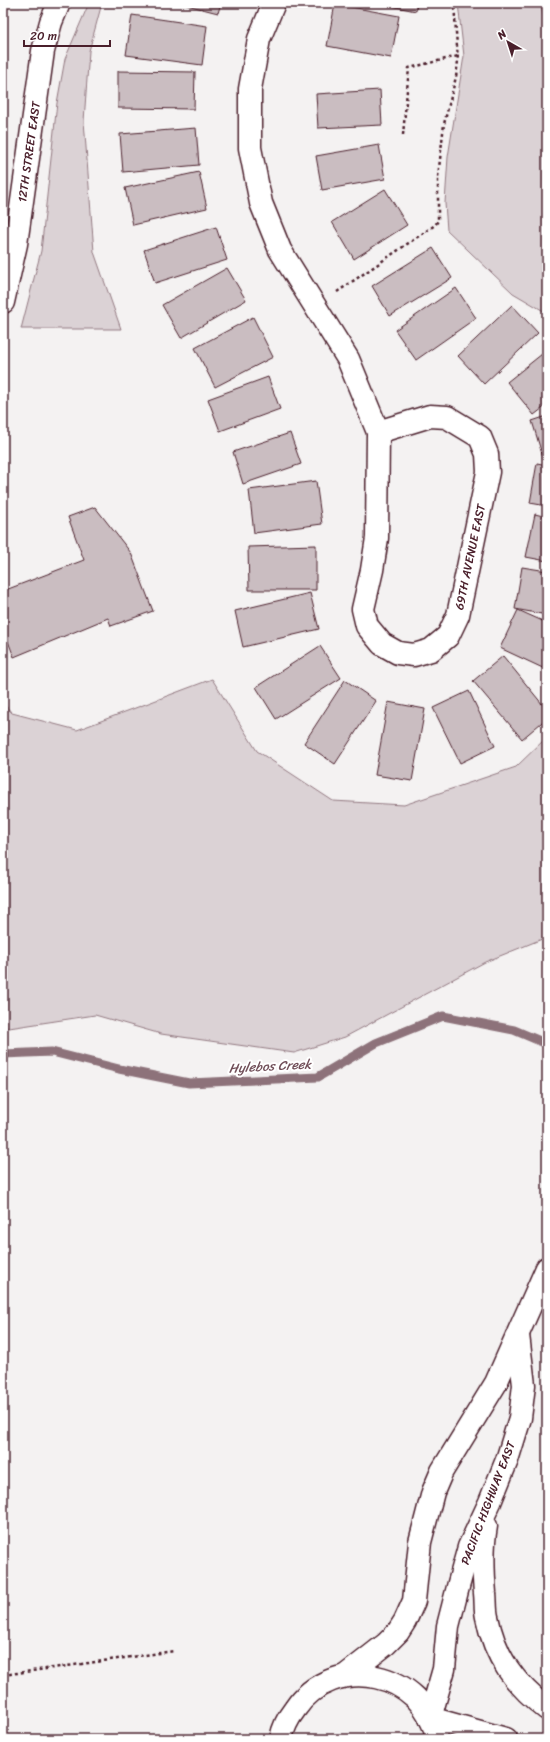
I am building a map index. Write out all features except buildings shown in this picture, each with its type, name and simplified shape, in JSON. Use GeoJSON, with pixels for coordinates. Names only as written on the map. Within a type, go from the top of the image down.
{"type":"FeatureCollection","features":[{"type":"Feature","properties":{"kind":"main road","name":"12TH STREET EAST"},"geometry":{"type":"LineString","coordinates":[[3,302],[16,244],[43,51],[50,22],[59,3]]}},
{"type":"Feature","properties":{"kind":"main road","name":"69TH AVENUE EAST"},"geometry":{"type":"LineString","coordinates":[[274,3],[259,39],[251,82],[250,148],[263,210],[280,250],[348,359],[378,432],[377,538],[372,570],[363,609],[367,626],[382,644],[398,653],[414,655],[430,650],[448,636],[458,615],[488,472],[487,454],[480,437],[447,417],[430,416],[378,432]]}},
{"type":"Feature","properties":{"kind":"main road"},"geometry":{"type":"LineString","coordinates":[[346,1676],[386,1644],[406,1621],[414,1601],[420,1542],[433,1492],[442,1471],[496,1383],[547,1268]]}},
{"type":"Feature","properties":{"kind":"main road","name":"PACIFIC HIGHWAY EAST"},"geometry":{"type":"LineString","coordinates":[[430,1718],[444,1669],[448,1626],[458,1583],[470,1546],[507,1460],[520,1418],[524,1385],[518,1334]]}},
{"type":"Feature","properties":{"kind":"main road"},"geometry":{"type":"LineString","coordinates":[[490,1502],[482,1544],[486,1616],[500,1657],[511,1676],[547,1709]]}},
{"type":"Feature","properties":{"kind":"main road"},"geometry":{"type":"LineString","coordinates":[[281,1739],[288,1718],[299,1703],[312,1690],[328,1681],[346,1676],[364,1674],[382,1678],[397,1684],[410,1693],[422,1705],[430,1718],[437,1739]]}},
{"type":"Feature","properties":{"kind":"main road"},"geometry":{"type":"LineString","coordinates":[[430,1718],[506,1739]]}},
{"type":"Feature","properties":{"kind":"path"},"geometry":{"type":"LineString","coordinates":[[316,308],[435,226],[438,220],[438,177],[444,124],[456,77],[458,56],[454,3]]}},
{"type":"Feature","properties":{"kind":"path"},"geometry":{"type":"LineString","coordinates":[[403,135],[409,68],[458,56]]}},
{"type":"Feature","properties":{"kind":"path"},"geometry":{"type":"LineString","coordinates":[[3,1674],[174,1651]]}},
{"type":"Feature","properties":{"kind":"shaded area"},"geometry":{"type":"Polygon","coordinates":[[[89,3],[102,3],[89,51],[84,121],[94,252],[121,329],[21,329],[41,251],[57,103],[65,59],[89,3]]]}},
{"type":"Feature","properties":{"kind":"shaded area"},"geometry":{"type":"Polygon","coordinates":[[[458,3],[540,3],[547,30],[547,313],[513,293],[447,230],[445,203],[448,157],[464,56],[458,3]]]}},
{"type":"Feature","properties":{"kind":"shaded area"},"geometry":{"type":"Polygon","coordinates":[[[212,679],[257,751],[333,801],[404,805],[516,767],[547,737],[547,937],[485,962],[345,1037],[294,1053],[161,1034],[95,1015],[9,1028],[3,1026],[3,703],[12,713],[77,730],[212,679]]]}},
{"type":"Feature","properties":{"kind":"waterway","name":"Hylebos Creek"},"geometry":{"type":"LineString","coordinates":[[3,1054],[52,1052],[119,1069],[189,1083],[318,1077],[376,1043],[443,1016],[514,1030],[547,1044]]}}]}
